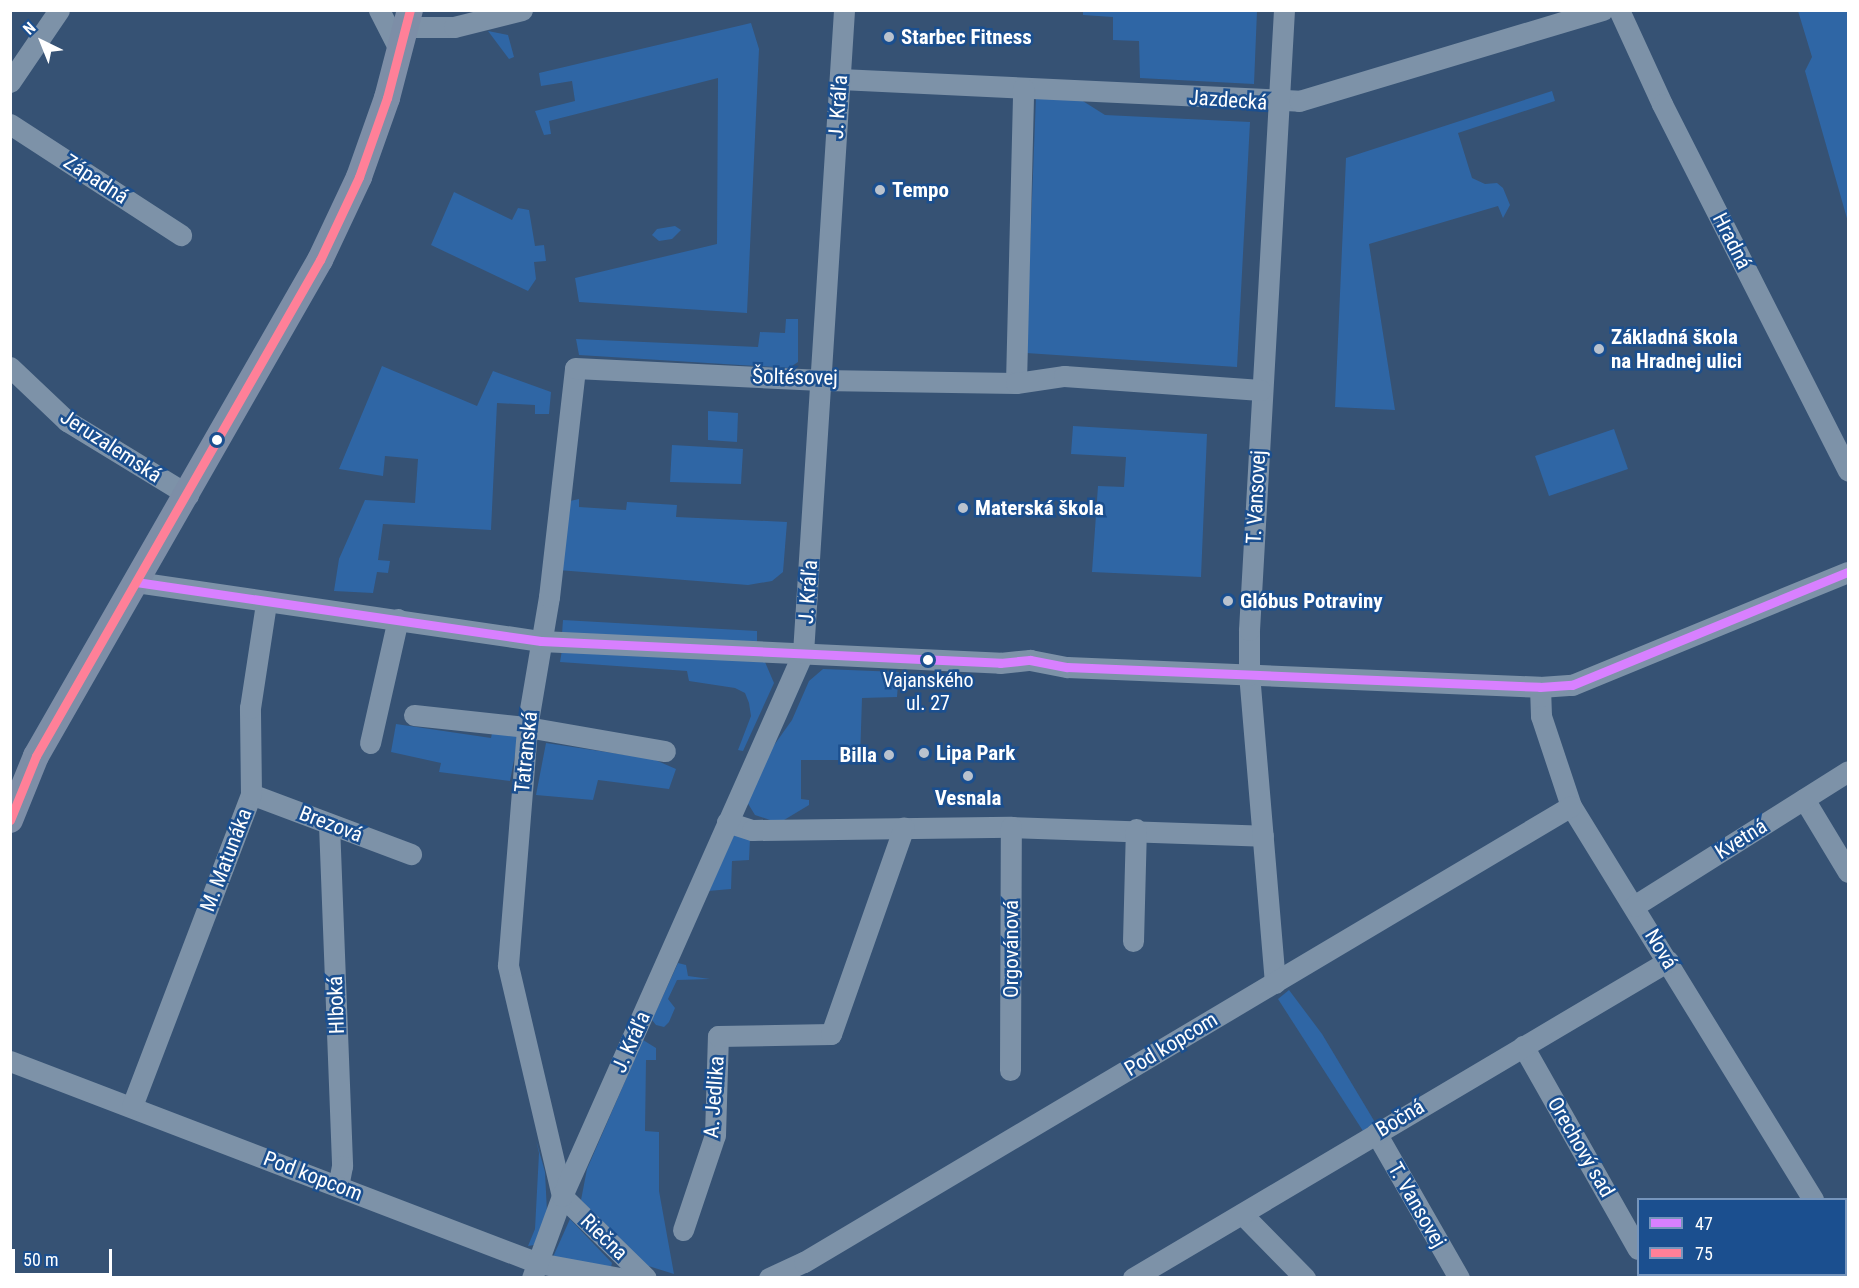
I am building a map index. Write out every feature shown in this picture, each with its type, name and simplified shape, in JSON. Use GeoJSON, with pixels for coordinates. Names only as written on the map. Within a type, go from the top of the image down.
{"type":"FeatureCollection","features":[{"type":"Feature","properties":{"kind":"main road"},"geometry":{"type":"LineString","coordinates":[[10,820],[36,756],[188,495],[320,260],[358,177],[405,30]]}},
{"type":"Feature","properties":{"kind":"street"},"geometry":{"type":"LineString","coordinates":[[10,82],[59,10]]}},
{"type":"Feature","properties":{"kind":"street"},"geometry":{"type":"LineString","coordinates":[[379,10],[405,30],[454,27],[522,10]]}},
{"type":"Feature","properties":{"kind":"street","name":"J. Kráľa"},"geometry":{"type":"LineString","coordinates":[[562,1196],[803,653],[844,10]]}},
{"type":"Feature","properties":{"kind":"street","name":"T. Vansovej"},"geometry":{"type":"LineString","coordinates":[[1275,983],[1249,675],[1261,390],[1284,10]]}},
{"type":"Feature","properties":{"kind":"street","name":"Jazdecká"},"geometry":{"type":"LineString","coordinates":[[840,79],[1278,103],[1299,101],[1603,10]]}},
{"type":"Feature","properties":{"kind":"street","name":"Hradná"},"geometry":{"type":"LineString","coordinates":[[1619,10],[1662,104],[1848,470]]}},
{"type":"Feature","properties":{"kind":"street"},"geometry":{"type":"LineString","coordinates":[[1016,383],[1023,88]]}},
{"type":"Feature","properties":{"kind":"street","name":"Západná"},"geometry":{"type":"LineString","coordinates":[[10,124],[181,235]]}},
{"type":"Feature","properties":{"kind":"street","name":"Jeruzalemská"},"geometry":{"type":"LineString","coordinates":[[10,368],[67,421],[188,495]]}},
{"type":"Feature","properties":{"kind":"street","name":"Šoltésovej"},"geometry":{"type":"LineString","coordinates":[[575,368],[821,380],[1016,383],[1064,376],[1261,390]]}},
{"type":"Feature","properties":{"kind":"street","name":"Tatranská"},"geometry":{"type":"LineString","coordinates":[[562,1196],[508,965],[527,727],[541,641],[575,368]]}},
{"type":"Feature","properties":{"kind":"street"},"geometry":{"type":"LineString","coordinates":[[136,582],[266,603],[398,619],[541,641],[1000,663],[1030,660],[1067,667],[1540,687],[1572,685],[1848,572]]}},
{"type":"Feature","properties":{"kind":"street","name":"M. Matunáka"},"geometry":{"type":"LineString","coordinates":[[132,1106],[251,794],[249,708],[266,603]]}},
{"type":"Feature","properties":{"kind":"street"},"geometry":{"type":"LineString","coordinates":[[370,743],[398,619]]}},
{"type":"Feature","properties":{"kind":"street","name":"Nová"},"geometry":{"type":"LineString","coordinates":[[1540,687],[1541,716],[1570,806],[1668,960],[1812,1198]]}},
{"type":"Feature","properties":{"kind":"street"},"geometry":{"type":"LineString","coordinates":[[414,715],[527,727],[665,751]]}},
{"type":"Feature","properties":{"kind":"street","name":"Kvetná"},"geometry":{"type":"LineString","coordinates":[[1634,906],[1848,771]]}},
{"type":"Feature","properties":{"kind":"street","name":"Brezová"},"geometry":{"type":"LineString","coordinates":[[251,794],[411,854]]}},
{"type":"Feature","properties":{"kind":"street"},"geometry":{"type":"LineString","coordinates":[[1804,799],[1848,872]]}},
{"type":"Feature","properties":{"kind":"street","name":"Pod kopcom"},"geometry":{"type":"LineString","coordinates":[[770,1278],[814,1256],[1570,806]]}},
{"type":"Feature","properties":{"kind":"street"},"geometry":{"type":"LineString","coordinates":[[727,822],[752,830],[1011,827],[1136,829],[1263,836]]}},
{"type":"Feature","properties":{"kind":"street","name":"Hlboká"},"geometry":{"type":"LineString","coordinates":[[329,824],[342,1166],[338,1186]]}},
{"type":"Feature","properties":{"kind":"street","name":"A. Jedlika"},"geometry":{"type":"LineString","coordinates":[[683,1230],[715,1136],[718,1036],[831,1034],[904,827]]}},
{"type":"Feature","properties":{"kind":"street","name":"Orgovánová"},"geometry":{"type":"LineString","coordinates":[[1010,1070],[1011,827]]}},
{"type":"Feature","properties":{"kind":"street"},"geometry":{"type":"LineString","coordinates":[[1133,941],[1136,829]]}},
{"type":"Feature","properties":{"kind":"street","name":"Bočná"},"geometry":{"type":"LineString","coordinates":[[1133,1278],[1668,960]]}},
{"type":"Feature","properties":{"kind":"street","name":"Orechový sad"},"geometry":{"type":"LineString","coordinates":[[1522,1046],[1637,1247]]}},
{"type":"Feature","properties":{"kind":"street","name":"Pod kopcom"},"geometry":{"type":"LineString","coordinates":[[10,1061],[338,1186],[535,1270],[619,1278]]}},
{"type":"Feature","properties":{"kind":"street"},"geometry":{"type":"LineString","coordinates":[[547,1133],[557,1141],[571,1142],[592,1128]]}},
{"type":"Feature","properties":{"kind":"street","name":"T. Vansovej"},"geometry":{"type":"LineString","coordinates":[[1376,1132],[1459,1278]]}},
{"type":"Feature","properties":{"kind":"street"},"geometry":{"type":"LineString","coordinates":[[535,1270],[562,1196]]}},
{"type":"Feature","properties":{"kind":"street","name":"Riečna"},"geometry":{"type":"LineString","coordinates":[[562,1196],[645,1278]]}},
{"type":"Feature","properties":{"kind":"street"},"geometry":{"type":"LineString","coordinates":[[1242,1214],[1305,1278]]}},
{"type":"Feature","properties":{"kind":"shaded area"},"geometry":{"type":"Polygon","coordinates":[[[1083,11],[1257,11],[1254,84],[1140,78],[1139,41],[1113,40],[1113,17],[1083,15],[1083,11]]]}},
{"type":"Feature","properties":{"kind":"shaded area"},"geometry":{"type":"Polygon","coordinates":[[[1798,11],[1848,11],[1848,222],[1805,71],[1812,57],[1798,11]]]}},
{"type":"Feature","properties":{"kind":"shaded area"},"geometry":{"type":"Polygon","coordinates":[[[751,23],[759,49],[747,313],[579,302],[575,278],[717,244],[718,78],[549,121],[551,134],[544,135],[535,111],[575,101],[572,81],[541,86],[539,73],[751,23]]]}},
{"type":"Feature","properties":{"kind":"shaded area"},"geometry":{"type":"Polygon","coordinates":[[[488,31],[508,35],[514,57],[509,59],[488,31]]]}},
{"type":"Feature","properties":{"kind":"shaded area"},"geometry":{"type":"Polygon","coordinates":[[[1552,91],[1555,101],[1458,133],[1472,178],[1485,184],[1497,183],[1503,188],[1510,205],[1503,218],[1498,206],[1369,244],[1395,410],[1335,407],[1346,158],[1552,91]]]}},
{"type":"Feature","properties":{"kind":"shaded area"},"geometry":{"type":"Polygon","coordinates":[[[1036,97],[1078,98],[1105,115],[1250,122],[1237,367],[1026,353],[1036,97]]]}},
{"type":"Feature","properties":{"kind":"shaded area"},"geometry":{"type":"Polygon","coordinates":[[[454,192],[512,220],[518,208],[529,210],[535,246],[544,245],[546,261],[534,262],[536,279],[528,291],[431,245],[454,192]]]}},
{"type":"Feature","properties":{"kind":"shaded area"},"geometry":{"type":"Polygon","coordinates":[[[675,226],[681,230],[672,239],[659,241],[652,235],[657,229],[675,226]]]}},
{"type":"Feature","properties":{"kind":"shaded area"},"geometry":{"type":"Polygon","coordinates":[[[786,319],[798,319],[798,362],[789,368],[579,355],[576,339],[758,347],[760,332],[785,333],[786,319]]]}},
{"type":"Feature","properties":{"kind":"shaded area"},"geometry":{"type":"Polygon","coordinates":[[[382,366],[477,406],[493,371],[551,392],[549,414],[535,414],[535,405],[497,403],[491,530],[383,524],[378,560],[390,561],[388,573],[377,572],[373,593],[334,591],[339,559],[365,500],[415,503],[418,459],[385,456],[383,476],[339,469],[382,366]]]}},
{"type":"Feature","properties":{"kind":"shaded area"},"geometry":{"type":"Polygon","coordinates":[[[708,411],[738,413],[737,442],[708,440],[708,411]]]}},
{"type":"Feature","properties":{"kind":"shaded area"},"geometry":{"type":"Polygon","coordinates":[[[1073,426],[1207,434],[1201,577],[1092,572],[1098,486],[1124,487],[1126,457],[1071,454],[1073,426]]]}},
{"type":"Feature","properties":{"kind":"shaded area"},"geometry":{"type":"Polygon","coordinates":[[[1614,429],[1628,469],[1549,496],[1535,456],[1614,429]]]}},
{"type":"Feature","properties":{"kind":"shaded area"},"geometry":{"type":"Polygon","coordinates":[[[672,445],[743,449],[741,484],[670,482],[672,445]]]}},
{"type":"Feature","properties":{"kind":"shaded area"},"geometry":{"type":"Polygon","coordinates":[[[579,499],[579,507],[626,510],[627,502],[677,505],[676,517],[787,522],[783,572],[772,581],[748,585],[558,570],[570,501],[579,499]]]}},
{"type":"Feature","properties":{"kind":"shaded area"},"geometry":{"type":"Polygon","coordinates":[[[563,620],[757,631],[757,643],[562,634],[563,620]]]}},
{"type":"Feature","properties":{"kind":"shaded area"},"geometry":{"type":"Polygon","coordinates":[[[562,650],[765,662],[774,683],[743,751],[738,750],[751,716],[745,693],[735,688],[689,681],[687,671],[560,662],[562,650]]]}},
{"type":"Feature","properties":{"kind":"shaded area"},"geometry":{"type":"Polygon","coordinates":[[[823,669],[899,672],[897,697],[862,698],[860,760],[801,760],[801,799],[809,800],[809,805],[779,823],[755,815],[747,802],[772,748],[792,720],[809,681],[823,669]]]}},
{"type":"Feature","properties":{"kind":"shaded area"},"geometry":{"type":"Polygon","coordinates":[[[396,724],[491,738],[493,728],[519,734],[510,781],[439,772],[441,763],[391,752],[396,724]]]}},
{"type":"Feature","properties":{"kind":"shaded area"},"geometry":{"type":"Polygon","coordinates":[[[546,743],[653,759],[676,769],[669,789],[598,780],[593,800],[536,795],[546,743]]]}},
{"type":"Feature","properties":{"kind":"shaded area"},"geometry":{"type":"Polygon","coordinates":[[[736,831],[750,839],[749,860],[732,861],[731,889],[708,891],[736,831]]]}},
{"type":"Feature","properties":{"kind":"shaded area"},"geometry":{"type":"Polygon","coordinates":[[[678,963],[686,965],[688,976],[710,979],[677,980],[668,999],[675,1008],[669,1022],[664,1027],[656,1025],[652,1020],[678,963]]]}},
{"type":"Feature","properties":{"kind":"shaded area"},"geometry":{"type":"Polygon","coordinates":[[[1289,990],[1322,1034],[1376,1124],[1363,1131],[1278,999],[1289,990]]]}},
{"type":"Feature","properties":{"kind":"shaded area"},"geometry":{"type":"Polygon","coordinates":[[[643,1040],[656,1048],[656,1060],[646,1060],[645,1131],[659,1132],[659,1191],[674,1274],[642,1264],[581,1200],[587,1169],[643,1040]]]}},
{"type":"Feature","properties":{"kind":"shaded area"},"geometry":{"type":"Polygon","coordinates":[[[536,1140],[545,1172],[547,1212],[534,1245],[528,1246],[535,1229],[539,1153],[536,1140]]]}},
{"type":"Feature","properties":{"kind":"shaded area"},"geometry":{"type":"Polygon","coordinates":[[[570,1219],[612,1263],[611,1267],[553,1257],[570,1219]]]}},
{"type":"Feature","properties":{"kind":"transit line","name":"75"},"geometry":{"type":"LineString","coordinates":[[10,820],[36,756],[320,260],[359,177],[387,98],[410,10]]}},
{"type":"Feature","properties":{"kind":"transit line","name":"47"},"geometry":{"type":"LineString","coordinates":[[136,582],[541,641],[1000,663],[1030,660],[1067,667],[1540,687],[1572,685],[1848,572]]}},
{"type":"Feature","properties":{"kind":"place","name":"Starbec Fitness"},"geometry":{"type":"Point","coordinates":[889,37]}},
{"type":"Feature","properties":{"kind":"place","name":"Tempo"},"geometry":{"type":"Point","coordinates":[880,190]}},
{"type":"Feature","properties":{"kind":"place","name":"Základná škola na Hradnej ulici"},"geometry":{"type":"Point","coordinates":[1599,349]}},
{"type":"Feature","properties":{"kind":"place","name":"Materská škola"},"geometry":{"type":"Point","coordinates":[963,508]}},
{"type":"Feature","properties":{"kind":"place","name":"Glóbus Potraviny"},"geometry":{"type":"Point","coordinates":[1228,601]}},
{"type":"Feature","properties":{"kind":"place","name":"Vajanského ul. 27"},"geometry":{"type":"Point","coordinates":[928,660]}},
{"type":"Feature","properties":{"kind":"place","name":"Lipa Park"},"geometry":{"type":"Point","coordinates":[924,753]}},
{"type":"Feature","properties":{"kind":"place","name":"Billa"},"geometry":{"type":"Point","coordinates":[889,755]}},
{"type":"Feature","properties":{"kind":"place","name":"Vesnala"},"geometry":{"type":"Point","coordinates":[968,776]}}]}
